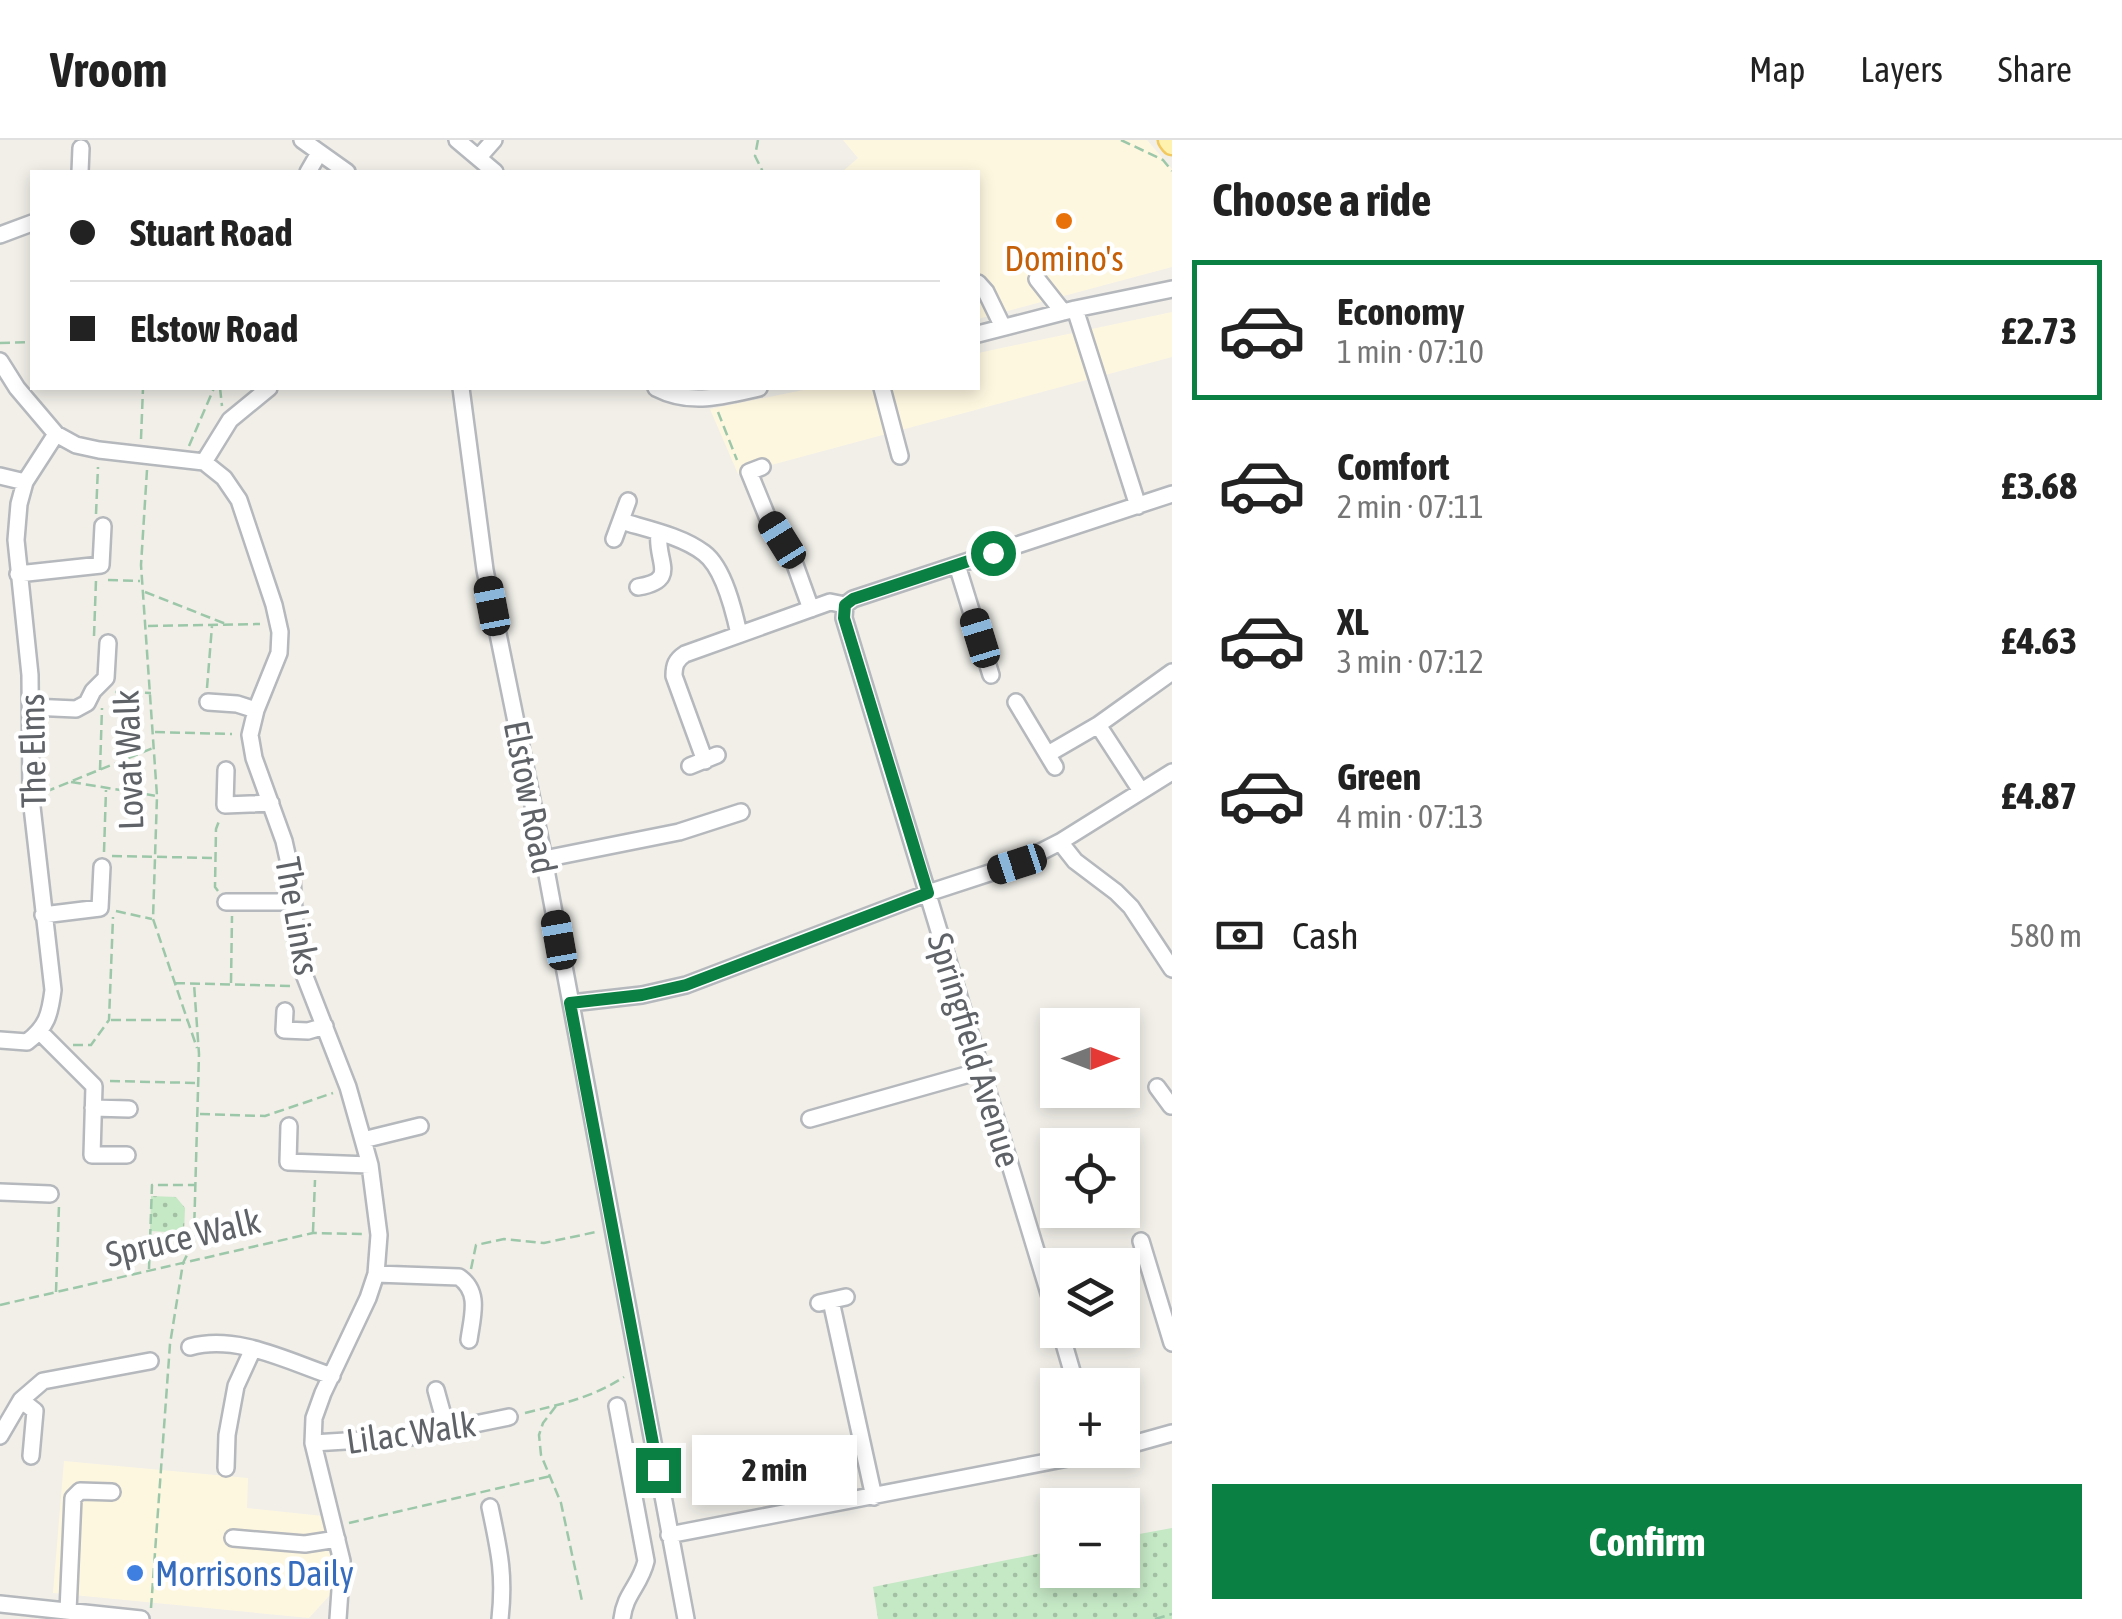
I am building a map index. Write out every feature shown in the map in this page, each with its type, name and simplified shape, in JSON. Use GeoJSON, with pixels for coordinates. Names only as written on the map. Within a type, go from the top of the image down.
{"type":"FeatureCollection","features":[{"type":"Feature","properties":{"kind":"street"},"geometry":{"type":"LineString","coordinates":[[302,140],[344,170]]}},
{"type":"Feature","properties":{"kind":"street"},"geometry":{"type":"LineString","coordinates":[[457,140],[493,170]]}},
{"type":"Feature","properties":{"kind":"street"},"geometry":{"type":"LineString","coordinates":[[479,157],[494,140]]}},
{"type":"Feature","properties":{"kind":"street"},"geometry":{"type":"LineString","coordinates":[[80,170],[82,148]]}},
{"type":"Feature","properties":{"kind":"street"},"geometry":{"type":"LineString","coordinates":[[309,170],[319,152]]}},
{"type":"Feature","properties":{"kind":"street"},"geometry":{"type":"LineString","coordinates":[[0,235],[30,224]]}},
{"type":"Feature","properties":{"kind":"street"},"geometry":{"type":"LineString","coordinates":[[1037,279],[1069,310],[1138,506]]}},
{"type":"Feature","properties":{"kind":"street"},"geometry":{"type":"LineString","coordinates":[[980,285],[1003,327]]}},
{"type":"Feature","properties":{"kind":"street"},"geometry":{"type":"LineString","coordinates":[[980,333],[1069,310],[1172,290]]}},
{"type":"Feature","properties":{"kind":"street"},"geometry":{"type":"LineString","coordinates":[[0,361],[16,388],[56,434],[76,445],[144,456],[204,462],[230,420],[267,390]]}},
{"type":"Feature","properties":{"kind":"street","name":"Elstow Road"},"geometry":{"type":"LineString","coordinates":[[462,390],[486,570],[686,1619]]}},
{"type":"Feature","properties":{"kind":"street"},"geometry":{"type":"LineString","coordinates":[[660,390],[692,400],[751,390]]}},
{"type":"Feature","properties":{"kind":"street"},"geometry":{"type":"LineString","coordinates":[[883,390],[900,456]]}},
{"type":"Feature","properties":{"kind":"street","name":"The Elms"},"geometry":{"type":"LineString","coordinates":[[40,1032],[50,1009],[52,990],[31,798],[30,675],[16,540],[25,482],[56,434]]}},
{"type":"Feature","properties":{"kind":"street","name":"The Links"},"geometry":{"type":"LineString","coordinates":[[204,462],[224,478],[239,500],[274,605],[279,653],[250,734],[292,877],[296,943],[302,969],[348,1088],[370,1166],[379,1235],[376,1274],[368,1298],[314,1418],[313,1443],[342,1574],[338,1619]]}},
{"type":"Feature","properties":{"kind":"street"},"geometry":{"type":"LineString","coordinates":[[755,469],[770,521],[793,560],[811,609]]}},
{"type":"Feature","properties":{"kind":"street"},"geometry":{"type":"LineString","coordinates":[[0,476],[25,482]]}},
{"type":"Feature","properties":{"kind":"street"},"geometry":{"type":"LineString","coordinates":[[704,761],[674,668],[685,654],[830,602],[845,605],[853,599],[1172,494]]}},
{"type":"Feature","properties":{"kind":"street"},"geometry":{"type":"LineString","coordinates":[[614,539],[628,501]]}},
{"type":"Feature","properties":{"kind":"street"},"geometry":{"type":"LineString","coordinates":[[621,521],[679,540],[706,554],[734,609],[739,634]]}},
{"type":"Feature","properties":{"kind":"street"},"geometry":{"type":"LineString","coordinates":[[18,574],[101,565],[103,526]]}},
{"type":"Feature","properties":{"kind":"street"},"geometry":{"type":"LineString","coordinates":[[638,588],[661,579],[664,571],[657,546],[659,533]]}},
{"type":"Feature","properties":{"kind":"street"},"geometry":{"type":"LineString","coordinates":[[957,565],[991,675]]}},
{"type":"Feature","properties":{"kind":"street","name":"Springfield Avenue"},"geometry":{"type":"LineString","coordinates":[[845,605],[844,618],[1040,1268]]}},
{"type":"Feature","properties":{"kind":"street"},"geometry":{"type":"LineString","coordinates":[[30,707],[76,709],[86,703],[106,678],[108,644]]}},
{"type":"Feature","properties":{"kind":"street"},"geometry":{"type":"LineString","coordinates":[[1016,702],[1052,760],[1172,672]]}},
{"type":"Feature","properties":{"kind":"street"},"geometry":{"type":"LineString","coordinates":[[208,702],[256,710]]}},
{"type":"Feature","properties":{"kind":"street"},"geometry":{"type":"LineString","coordinates":[[1098,725],[1141,791]]}},
{"type":"Feature","properties":{"kind":"street"},"geometry":{"type":"LineString","coordinates":[[226,770],[224,805],[270,803]]}},
{"type":"Feature","properties":{"kind":"street"},"geometry":{"type":"LineString","coordinates":[[570,1003],[642,995],[686,985],[928,893],[1017,864],[1060,842],[1172,772]]}},
{"type":"Feature","properties":{"kind":"street"},"geometry":{"type":"LineString","coordinates":[[544,859],[679,832],[742,812]]}},
{"type":"Feature","properties":{"kind":"street"},"geometry":{"type":"LineString","coordinates":[[1060,842],[1075,861],[1131,907],[1171,966]]}},
{"type":"Feature","properties":{"kind":"street"},"geometry":{"type":"LineString","coordinates":[[44,915],[100,908],[102,866]]}},
{"type":"Feature","properties":{"kind":"street"},"geometry":{"type":"LineString","coordinates":[[229,902],[292,902]]}},
{"type":"Feature","properties":{"kind":"street"},"geometry":{"type":"LineString","coordinates":[[285,1011],[284,1030],[308,1031],[326,1026]]}},
{"type":"Feature","properties":{"kind":"street"},"geometry":{"type":"LineString","coordinates":[[0,1040],[27,1042],[40,1032],[94,1086],[92,1155],[127,1155]]}},
{"type":"Feature","properties":{"kind":"street"},"geometry":{"type":"LineString","coordinates":[[810,1119],[980,1071]]}},
{"type":"Feature","properties":{"kind":"street"},"geometry":{"type":"LineString","coordinates":[[1158,1087],[1167,1108]]}},
{"type":"Feature","properties":{"kind":"street"},"geometry":{"type":"LineString","coordinates":[[93,1108],[129,1109]]}},
{"type":"Feature","properties":{"kind":"street"},"geometry":{"type":"LineString","coordinates":[[289,1126],[288,1162],[370,1166]]}},
{"type":"Feature","properties":{"kind":"street"},"geometry":{"type":"LineString","coordinates":[[363,1140],[420,1126]]}},
{"type":"Feature","properties":{"kind":"street"},"geometry":{"type":"LineString","coordinates":[[0,1192],[50,1194]]}},
{"type":"Feature","properties":{"kind":"street"},"geometry":{"type":"LineString","coordinates":[[1140,1241],[1172,1343]]}},
{"type":"Feature","properties":{"kind":"street"},"geometry":{"type":"LineString","coordinates":[[376,1274],[459,1277],[468,1283],[474,1300],[469,1340]]}},
{"type":"Feature","properties":{"kind":"street"},"geometry":{"type":"LineString","coordinates":[[832,1301],[874,1496]]}},
{"type":"Feature","properties":{"kind":"street"},"geometry":{"type":"LineString","coordinates":[[190,1346],[225,1342],[332,1376]]}},
{"type":"Feature","properties":{"kind":"street"},"geometry":{"type":"LineString","coordinates":[[226,1468],[227,1435],[236,1386],[253,1349]]}},
{"type":"Feature","properties":{"kind":"street"},"geometry":{"type":"LineString","coordinates":[[0,1436],[21,1400],[43,1380],[150,1362]]}},
{"type":"Feature","properties":{"kind":"street"},"geometry":{"type":"LineString","coordinates":[[436,1390],[447,1430]]}},
{"type":"Feature","properties":{"kind":"street"},"geometry":{"type":"LineString","coordinates":[[21,1400],[36,1411],[31,1456]]}},
{"type":"Feature","properties":{"kind":"street"},"geometry":{"type":"LineString","coordinates":[[616,1406],[613,1429],[646,1562],[642,1578],[626,1596],[622,1619]]}},
{"type":"Feature","properties":{"kind":"street","name":"Lilac Walk"},"geometry":{"type":"LineString","coordinates":[[313,1443],[485,1429],[515,1416]]}},
{"type":"Feature","properties":{"kind":"street"},"geometry":{"type":"LineString","coordinates":[[1140,1442],[1172,1433]]}},
{"type":"Feature","properties":{"kind":"street"},"geometry":{"type":"LineString","coordinates":[[670,1534],[1040,1463]]}},
{"type":"Feature","properties":{"kind":"street"},"geometry":{"type":"LineString","coordinates":[[68,1611],[73,1498],[80,1491],[112,1492]]}},
{"type":"Feature","properties":{"kind":"street"},"geometry":{"type":"LineString","coordinates":[[490,1506],[502,1562],[500,1619]]}},
{"type":"Feature","properties":{"kind":"street"},"geometry":{"type":"LineString","coordinates":[[232,1538],[305,1544],[335,1533]]}},
{"type":"Feature","properties":{"kind":"street"},"geometry":{"type":"LineString","coordinates":[[0,1604],[142,1616]]}},
{"type":"Feature","properties":{"kind":"path"},"geometry":{"type":"LineString","coordinates":[[758,140],[755,156],[762,170]]}},
{"type":"Feature","properties":{"kind":"path"},"geometry":{"type":"LineString","coordinates":[[1121,140],[1163,160],[1172,171]]}},
{"type":"Feature","properties":{"kind":"path"},"geometry":{"type":"LineString","coordinates":[[0,344],[30,342]]}},
{"type":"Feature","properties":{"kind":"path","name":"Lovat Walk"},"geometry":{"type":"LineString","coordinates":[[143,390],[141,565],[157,796],[153,919],[199,1054]]}},
{"type":"Feature","properties":{"kind":"path"},"geometry":{"type":"LineString","coordinates":[[184,458],[216,390]]}},
{"type":"Feature","properties":{"kind":"path"},"geometry":{"type":"LineString","coordinates":[[218,390],[230,420]]}},
{"type":"Feature","properties":{"kind":"path"},"geometry":{"type":"LineString","coordinates":[[713,399],[737,461],[755,469]]}},
{"type":"Feature","properties":{"kind":"path"},"geometry":{"type":"LineString","coordinates":[[99,450],[96,518],[103,526]]}},
{"type":"Feature","properties":{"kind":"path"},"geometry":{"type":"LineString","coordinates":[[108,644],[102,637],[92,636],[96,580],[143,582]]}},
{"type":"Feature","properties":{"kind":"path"},"geometry":{"type":"LineString","coordinates":[[144,592],[226,624]]}},
{"type":"Feature","properties":{"kind":"path"},"geometry":{"type":"LineString","coordinates":[[147,626],[278,623]]}},
{"type":"Feature","properties":{"kind":"path"},"geometry":{"type":"LineString","coordinates":[[208,702],[212,625]]}},
{"type":"Feature","properties":{"kind":"path"},"geometry":{"type":"LineString","coordinates":[[93,691],[151,693]]}},
{"type":"Feature","properties":{"kind":"path"},"geometry":{"type":"LineString","coordinates":[[100,770],[102,711]]}},
{"type":"Feature","properties":{"kind":"path"},"geometry":{"type":"LineString","coordinates":[[154,732],[250,734]]}},
{"type":"Feature","properties":{"kind":"path"},"geometry":{"type":"LineString","coordinates":[[31,798],[154,747]]}},
{"type":"Feature","properties":{"kind":"path"},"geometry":{"type":"LineString","coordinates":[[70,782],[157,796]]}},
{"type":"Feature","properties":{"kind":"path"},"geometry":{"type":"LineString","coordinates":[[106,788],[104,856],[216,858]]}},
{"type":"Feature","properties":{"kind":"path"},"geometry":{"type":"LineString","coordinates":[[224,805],[216,829],[215,887],[229,902],[230,985]]}},
{"type":"Feature","properties":{"kind":"path"},"geometry":{"type":"LineString","coordinates":[[55,1049],[62,1044],[91,1045],[110,1020],[114,911],[153,919]]}},
{"type":"Feature","properties":{"kind":"path"},"geometry":{"type":"LineString","coordinates":[[173,983],[309,987]]}},
{"type":"Feature","properties":{"kind":"path","name":"Lovat Walk"},"geometry":{"type":"LineString","coordinates":[[142,1616],[151,1608],[170,1344],[183,1262],[194,1234],[199,1054],[194,984]]}},
{"type":"Feature","properties":{"kind":"path"},"geometry":{"type":"LineString","coordinates":[[110,1020],[187,1020]]}},
{"type":"Feature","properties":{"kind":"path"},"geometry":{"type":"LineString","coordinates":[[94,1086],[100,1080],[198,1082]]}},
{"type":"Feature","properties":{"kind":"path"},"geometry":{"type":"LineString","coordinates":[[198,1114],[264,1116],[348,1088]]}},
{"type":"Feature","properties":{"kind":"path"},"geometry":{"type":"LineString","coordinates":[[314,1233],[315,1164]]}},
{"type":"Feature","properties":{"kind":"path"},"geometry":{"type":"LineString","coordinates":[[150,1270],[152,1186],[196,1186]]}},
{"type":"Feature","properties":{"kind":"path"},"geometry":{"type":"LineString","coordinates":[[50,1194],[59,1195],[56,1293]]}},
{"type":"Feature","properties":{"kind":"path"},"geometry":{"type":"LineString","coordinates":[[468,1283],[476,1245],[504,1238],[544,1243],[612,1228]]}},
{"type":"Feature","properties":{"kind":"path","name":"Spruce Walk"},"geometry":{"type":"LineString","coordinates":[[0,1305],[314,1233],[379,1235]]}},
{"type":"Feature","properties":{"kind":"path"},"geometry":{"type":"LineString","coordinates":[[170,1344],[182,1341],[190,1346]]}},
{"type":"Feature","properties":{"kind":"path"},"geometry":{"type":"LineString","coordinates":[[515,1416],[568,1404],[606,1389],[638,1369]]}},
{"type":"Feature","properties":{"kind":"path"},"geometry":{"type":"LineString","coordinates":[[556,1406],[539,1435],[541,1455],[561,1503],[582,1602]]}},
{"type":"Feature","properties":{"kind":"path"},"geometry":{"type":"LineString","coordinates":[[335,1533],[551,1476]]}},
{"type":"Feature","properties":{"kind":"path"},"geometry":{"type":"LineString","coordinates":[[1155,1619],[1172,1614]]}},
{"type":"Feature","properties":{"kind":"shaded area"},"geometry":{"type":"Polygon","coordinates":[[[843,140],[1147,140],[1172,169],[1172,267],[980,318],[980,170],[844,170],[858,158],[843,140]]]}},
{"type":"Feature","properties":{"kind":"shaded area"},"geometry":{"type":"Polygon","coordinates":[[[1172,312],[1172,357],[738,474],[710,409],[803,390],[980,390],[980,353],[1172,312]]]}},
{"type":"Feature","properties":{"kind":"shaded area"},"geometry":{"type":"Polygon","coordinates":[[[64,1461],[248,1478],[247,1508],[323,1516],[333,1573],[330,1595],[309,1618],[53,1593],[64,1461]]]}},
{"type":"Feature","properties":{"kind":"green space"},"geometry":{"type":"Polygon","coordinates":[[[151,1196],[176,1197],[185,1208],[184,1233],[150,1231],[151,1196]]]}},
{"type":"Feature","properties":{"kind":"green space"},"geometry":{"type":"Polygon","coordinates":[[[1172,1528],[1172,1619],[878,1619],[873,1587],[1040,1553],[1040,1588],[1140,1588],[1140,1534],[1172,1528]]]}},
{"type":"Feature","properties":{"kind":"place","name":"Domino's"},"geometry":{"type":"Point","coordinates":[1064,221]}},
{"type":"Feature","properties":{"kind":"place","name":"Morrisons Daily"},"geometry":{"type":"Point","coordinates":[135,1573]}},
{"type":"Feature","properties":{"kind":"route"},"geometry":{"type":"LineString","coordinates":[[658,1470],[570,1003],[642,995],[686,985],[928,893],[844,618],[845,605],[853,599],[993,553]]}}]}
